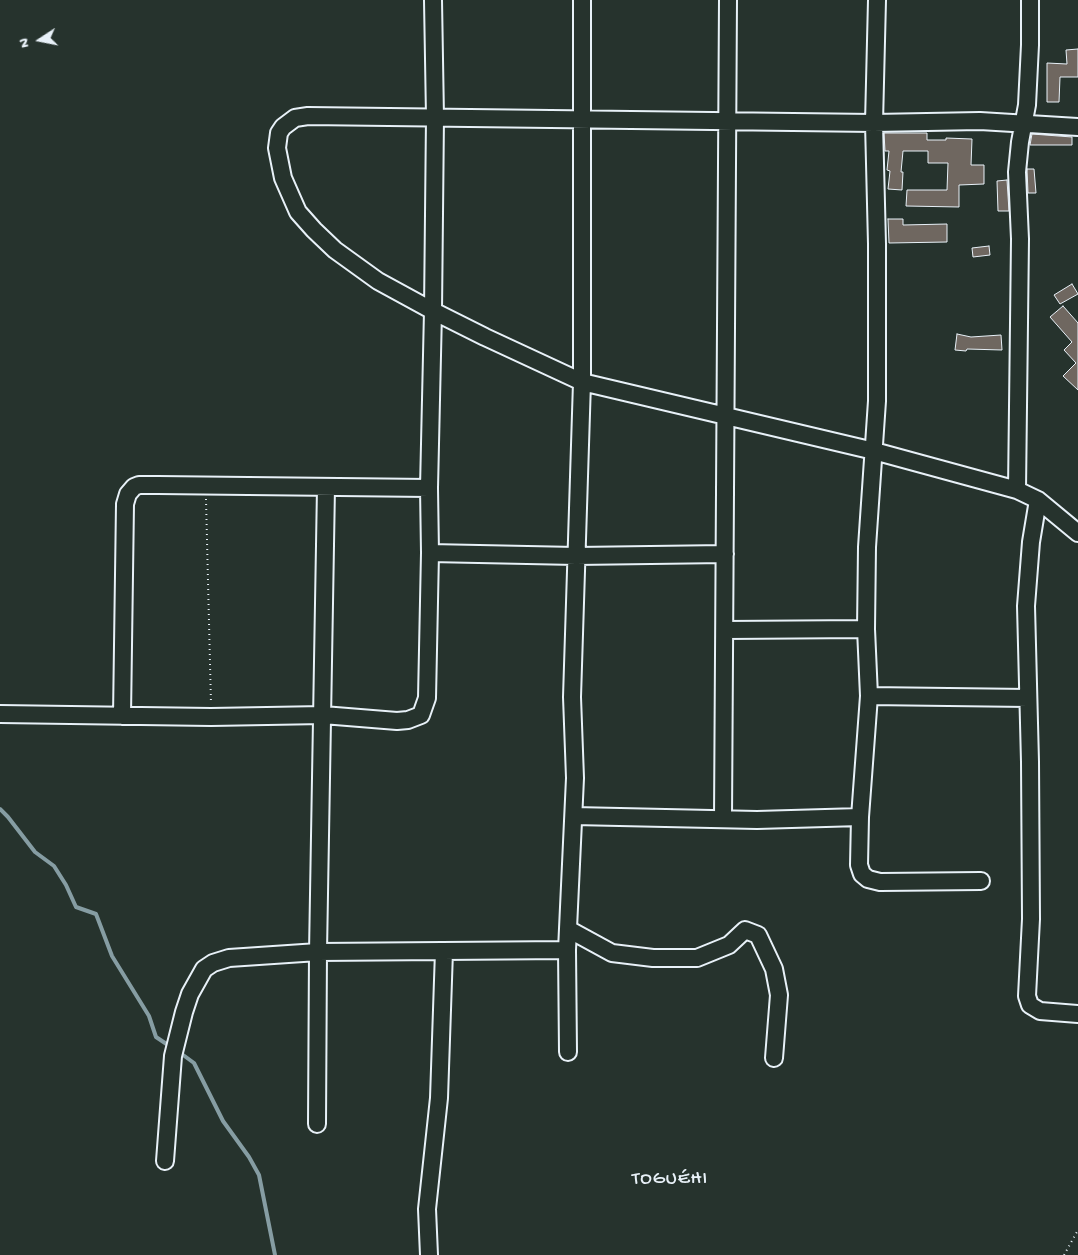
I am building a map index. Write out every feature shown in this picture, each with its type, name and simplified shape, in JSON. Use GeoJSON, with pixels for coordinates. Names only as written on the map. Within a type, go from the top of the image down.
{"type":"FeatureCollection","features":[{"type":"Feature","properties":{"kind":"street"},"geometry":{"type":"LineString","coordinates":[[0,714],[122,716],[324,715],[397,721],[408,720],[421,715],[427,698],[430,554],[429,488],[435,117],[434,0]]}},
{"type":"Feature","properties":{"kind":"street"},"geometry":{"type":"LineString","coordinates":[[568,1052],[567,950],[575,778],[572,697],[582,382],[582,0]]}},
{"type":"Feature","properties":{"kind":"street"},"geometry":{"type":"LineString","coordinates":[[723,819],[728,0]]}},
{"type":"Feature","properties":{"kind":"street"},"geometry":{"type":"LineString","coordinates":[[877,0],[874,123],[877,244],[877,401],[867,547],[866,629],[870,696],[860,817],[860,865],[862,874],[868,879],[880,882],[981,881]]}},
{"type":"Feature","properties":{"kind":"street"},"geometry":{"type":"LineString","coordinates":[[1017,490],[1020,239],[1017,158],[1027,97],[1030,0]]}},
{"type":"Feature","properties":{"kind":"street"},"geometry":{"type":"LineString","coordinates":[[1078,127],[980,121],[874,123],[308,116],[295,118],[283,127],[279,133],[278,148],[283,178],[290,198],[298,212],[314,230],[358,268],[433,311],[582,382],[874,451],[1017,490],[1038,500],[1078,533]]}},
{"type":"Feature","properties":{"kind":"street"},"geometry":{"type":"LineString","coordinates":[[122,716],[125,504],[132,489],[139,485],[429,488]]}},
{"type":"Feature","properties":{"kind":"street"},"geometry":{"type":"LineString","coordinates":[[317,1124],[326,488]]}},
{"type":"Feature","properties":{"kind":"street"},"geometry":{"type":"LineString","coordinates":[[1038,500],[1028,570],[1026,606],[1031,919],[1027,996],[1030,1005],[1040,1011],[1078,1014]]}},
{"type":"Feature","properties":{"kind":"street"},"geometry":{"type":"LineString","coordinates":[[430,554],[576,556],[725,554]]}},
{"type":"Feature","properties":{"kind":"street"},"geometry":{"type":"LineString","coordinates":[[725,630],[866,629]]}},
{"type":"Feature","properties":{"kind":"street"},"geometry":{"type":"LineString","coordinates":[[870,696],[1028,698]]}},
{"type":"Feature","properties":{"kind":"street"},"geometry":{"type":"LineString","coordinates":[[574,816],[757,820],[860,817]]}},
{"type":"Feature","properties":{"kind":"street"},"geometry":{"type":"LineString","coordinates":[[568,929],[612,953],[653,958],[697,958],[729,945],[745,930],[758,935],[774,969],[779,995],[774,1058]]}},
{"type":"Feature","properties":{"kind":"street"},"geometry":{"type":"LineString","coordinates":[[165,1161],[173,1056],[186,1004],[194,985],[204,969],[218,960],[318,952],[567,950]]}},
{"type":"Feature","properties":{"kind":"street"},"geometry":{"type":"LineString","coordinates":[[429,1255],[427,1209],[438,1106],[444,951]]}},
{"type":"Feature","properties":{"kind":"path"},"geometry":{"type":"LineString","coordinates":[[206,486],[211,716]]}},
{"type":"Feature","properties":{"kind":"path"},"geometry":{"type":"LineString","coordinates":[[1064,1255],[1078,1230]]}},
{"type":"Feature","properties":{"kind":"building"},"geometry":{"type":"Polygon","coordinates":[[[1078,49],[1078,77],[1060,77],[1059,102],[1047,102],[1047,63],[1067,64],[1066,50],[1078,49]]]}},
{"type":"Feature","properties":{"kind":"building"},"geometry":{"type":"Polygon","coordinates":[[[884,133],[927,133],[927,140],[946,140],[946,138],[972,139],[971,165],[984,165],[984,184],[959,185],[959,207],[906,206],[907,190],[947,190],[948,163],[928,163],[928,151],[903,151],[902,190],[888,189],[890,171],[887,170],[889,151],[885,151],[884,133]]]}},
{"type":"Feature","properties":{"kind":"building"},"geometry":{"type":"Polygon","coordinates":[[[1032,134],[1072,137],[1072,145],[1030,145],[1032,134]]]}},
{"type":"Feature","properties":{"kind":"building"},"geometry":{"type":"Polygon","coordinates":[[[1027,169],[1034,169],[1036,193],[1028,193],[1027,169]]]}},
{"type":"Feature","properties":{"kind":"building"},"geometry":{"type":"Polygon","coordinates":[[[1007,180],[1009,211],[998,211],[997,181],[1007,180]]]}},
{"type":"Feature","properties":{"kind":"building"},"geometry":{"type":"Polygon","coordinates":[[[888,219],[903,219],[903,225],[947,224],[947,242],[889,243],[888,219]]]}},
{"type":"Feature","properties":{"kind":"building"},"geometry":{"type":"Polygon","coordinates":[[[989,246],[990,255],[973,257],[972,248],[989,246]]]}},
{"type":"Feature","properties":{"kind":"building"},"geometry":{"type":"Polygon","coordinates":[[[1072,284],[1078,294],[1060,304],[1054,295],[1072,284]]]}},
{"type":"Feature","properties":{"kind":"building"},"geometry":{"type":"Polygon","coordinates":[[[1063,306],[1078,323],[1078,390],[1063,376],[1076,363],[1064,350],[1072,342],[1050,317],[1063,306]]]}},
{"type":"Feature","properties":{"kind":"building"},"geometry":{"type":"Polygon","coordinates":[[[957,334],[971,337],[1001,335],[1002,350],[955,350],[957,334]]]}},
{"type":"Feature","properties":{"kind":"waterway"},"geometry":{"type":"LineString","coordinates":[[0,809],[35,852],[54,866],[66,885],[76,907],[96,914],[112,956],[149,1016],[156,1037],[171,1047]]}},
{"type":"Feature","properties":{"kind":"waterway"},"geometry":{"type":"LineString","coordinates":[[179,1052],[194,1063],[223,1121],[249,1157],[259,1175],[275,1255]]}},
{"type":"Feature","properties":{"kind":"district","name":"TOGUÉHI"},"geometry":{"type":"Point","coordinates":[670,1180]}}]}
